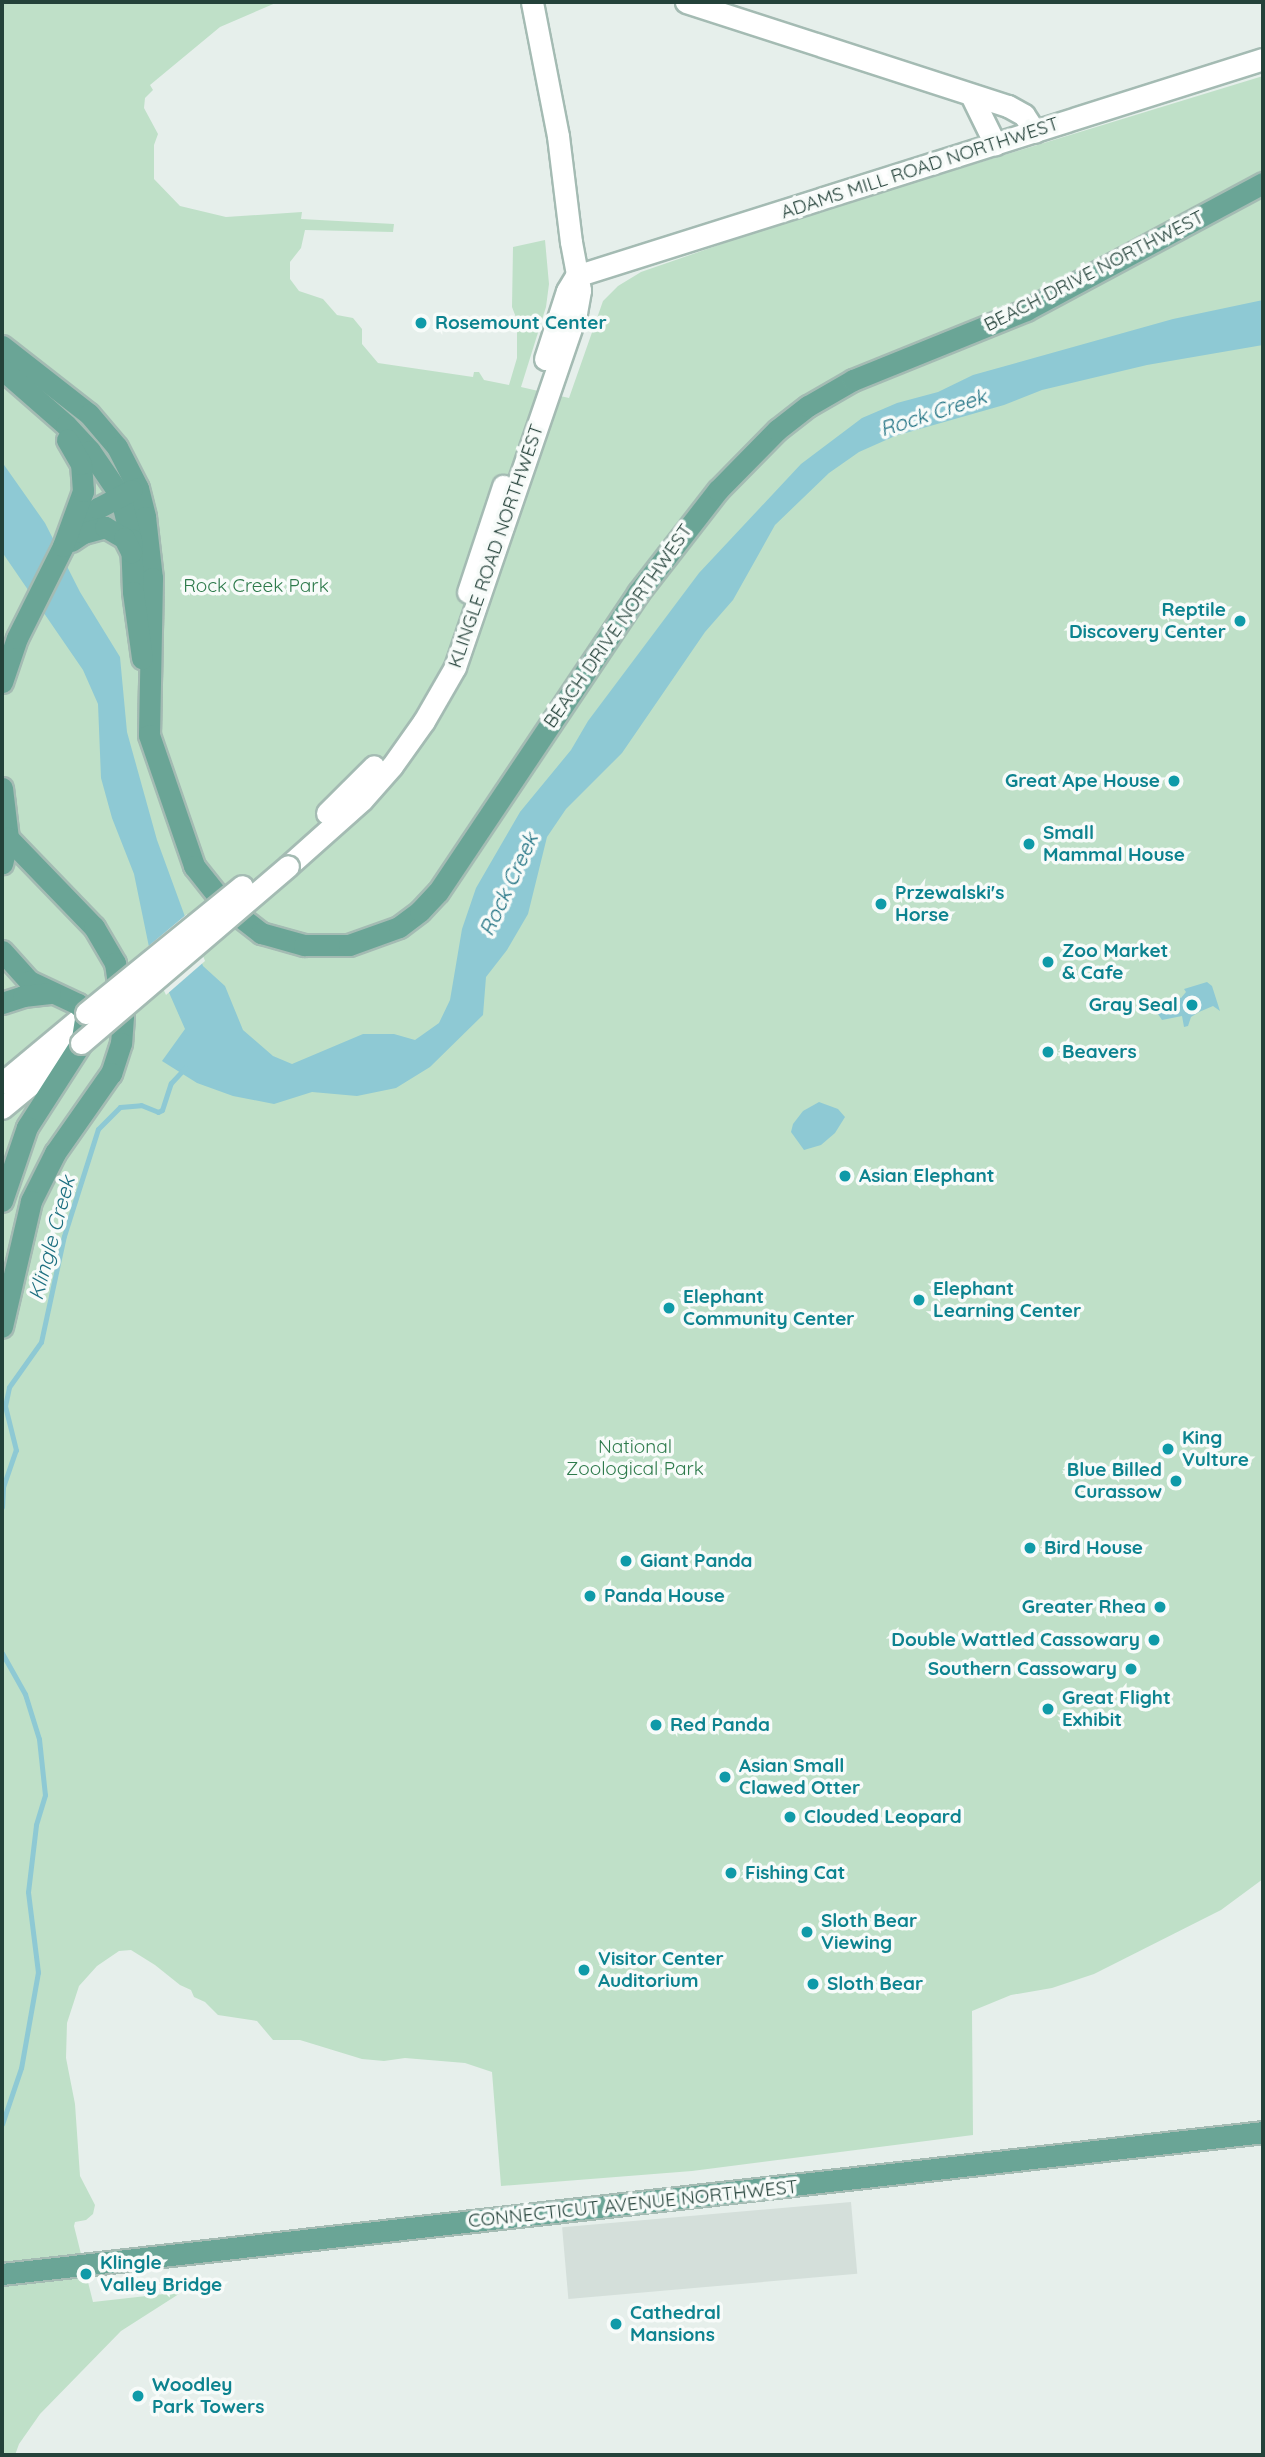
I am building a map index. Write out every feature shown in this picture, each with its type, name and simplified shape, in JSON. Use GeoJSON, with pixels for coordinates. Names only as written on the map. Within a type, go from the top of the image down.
{"type":"FeatureCollection","features":[{"type":"Feature","properties":{"kind":"main road","name":"KLINGLE ROAD NORTHWEST"},"geometry":{"type":"LineString","coordinates":[[2,1083],[86,1013],[362,800],[392,766],[424,721],[455,667],[576,313],[580,290],[558,136],[533,2]]}},
{"type":"Feature","properties":{"kind":"main road"},"geometry":{"type":"LineString","coordinates":[[685,2],[971,95],[979,95],[1018,111],[1035,132]]}},
{"type":"Feature","properties":{"kind":"main road","name":"ADAMS MILL ROAD NORTHWEST"},"geometry":{"type":"LineString","coordinates":[[576,276],[1263,59]]}},
{"type":"Feature","properties":{"kind":"main road"},"geometry":{"type":"LineString","coordinates":[[971,95],[995,144]]}},
{"type":"Feature","properties":{"kind":"main road","name":"BEACH DRIVE NORTHWEST"},"geometry":{"type":"LineString","coordinates":[[2,369],[66,425],[129,491],[145,517],[152,578],[153,621],[148,688],[149,735],[182,836],[203,880],[225,905],[261,933],[304,946],[349,945],[387,933],[410,920],[438,892],[638,593],[712,497],[777,430],[840,387],[1026,310],[1263,183]]}},
{"type":"Feature","properties":{"kind":"main road","name":"BEACH DRIVE NORTHWEST"},"geometry":{"type":"LineString","coordinates":[[2,346],[63,391],[95,420],[117,447],[129,491],[128,519],[137,626],[148,688]]}},
{"type":"Feature","properties":{"kind":"main road"},"geometry":{"type":"LineString","coordinates":[[2,682],[17,638],[64,546],[83,491],[83,469],[67,439],[21,386]]}},
{"type":"Feature","properties":{"kind":"main road"},"geometry":{"type":"LineString","coordinates":[[64,546],[85,518],[129,491]]}},
{"type":"Feature","properties":{"kind":"main road"},"geometry":{"type":"LineString","coordinates":[[64,546],[83,533],[105,527],[124,538],[132,554]]}},
{"type":"Feature","properties":{"kind":"main road"},"geometry":{"type":"LineString","coordinates":[[2,788],[5,837],[2,863]]}},
{"type":"Feature","properties":{"kind":"main road"},"geometry":{"type":"LineString","coordinates":[[2,1327],[31,1201],[55,1153],[111,1073],[121,1043],[123,1016],[115,963],[106,945],[94,927],[5,837]]}},
{"type":"Feature","properties":{"kind":"main road","name":"KLINGLE ROAD NORTHWEST"},"geometry":{"type":"LineString","coordinates":[[2,1108],[71,1054],[283,860]]}},
{"type":"Feature","properties":{"kind":"main road"},"geometry":{"type":"LineString","coordinates":[[2,951],[19,973],[52,993],[78,1004],[86,1013],[71,1054],[27,1127],[2,1201]]}},
{"type":"Feature","properties":{"kind":"main road"},"geometry":{"type":"LineString","coordinates":[[2,1003],[23,996],[52,993]]}},
{"type":"Feature","properties":{"kind":"main road","name":"CONNECTICUT AVENUE NORTHWEST"},"geometry":{"type":"LineString","coordinates":[[2,2274],[1263,2131]]}},
{"type":"Feature","properties":{"kind":"shaded area"},"geometry":{"type":"Polygon","coordinates":[[[851,2202],[857,2274],[568,2299],[562,2227],[851,2202]]]}},
{"type":"Feature","properties":{"kind":"green space","name":"National Zoological Park"},"geometry":{"type":"Polygon","coordinates":[[[2,2],[278,2],[220,27],[150,85],[153,90],[145,98],[144,108],[158,134],[154,145],[154,179],[180,206],[226,217],[302,212],[301,219],[394,224],[393,232],[305,230],[301,248],[290,262],[290,279],[299,291],[323,299],[337,315],[353,318],[362,329],[362,344],[378,363],[473,377],[474,372],[479,372],[484,380],[509,385],[517,358],[517,320],[512,307],[513,247],[545,240],[549,284],[546,307],[521,387],[569,398],[603,301],[618,286],[641,272],[785,222],[1263,76],[1263,1879],[1221,1910],[1094,1974],[1052,1988],[1011,1995],[972,2011],[973,2135],[692,2171],[501,2186],[492,2072],[465,2063],[405,2058],[384,2061],[362,2059],[300,2040],[273,2040],[257,2021],[218,2015],[205,2002],[194,1997],[191,1990],[180,1985],[155,1965],[131,1950],[119,1951],[97,1966],[79,1986],[67,2023],[66,2058],[75,2104],[80,2176],[95,2205],[93,2214],[86,2220],[75,2222],[74,2226],[93,2302],[182,2292],[121,2331],[40,2414],[19,2444],[15,2455],[2,2455],[2,2]]]}},
{"type":"Feature","properties":{"kind":"water","name":"Rock Creek"},"geometry":{"type":"Polygon","coordinates":[[[1263,300],[1263,345],[1147,365],[1042,390],[1004,405],[895,436],[859,452],[829,473],[775,525],[733,600],[705,632],[622,753],[566,809],[547,837],[528,914],[507,950],[486,977],[483,1015],[430,1067],[396,1088],[357,1096],[312,1092],[274,1104],[233,1096],[197,1083],[162,1061],[185,1029],[149,947],[134,874],[112,818],[101,778],[98,704],[83,670],[2,552],[2,462],[45,523],[80,592],[120,657],[127,732],[157,840],[203,966],[225,986],[243,1030],[273,1056],[292,1064],[363,1034],[394,1034],[415,1040],[439,1023],[450,1000],[462,929],[476,888],[520,812],[571,750],[588,721],[699,573],[801,464],[862,418],[897,403],[938,392],[973,375],[1173,319],[1263,300]]]}},
{"type":"Feature","properties":{"kind":"water","name":"Gray Seal"},"geometry":{"type":"Polygon","coordinates":[[[1207,982],[1212,986],[1220,1011],[1213,1006],[1199,1012],[1191,1017],[1188,1026],[1184,1027],[1182,1016],[1162,1020],[1158,1014],[1160,1010],[1166,1007],[1165,1004],[1175,995],[1181,998],[1186,992],[1184,989],[1207,982]]]}},
{"type":"Feature","properties":{"kind":"water"},"geometry":{"type":"Polygon","coordinates":[[[819,1102],[838,1109],[845,1117],[835,1133],[821,1145],[804,1150],[791,1132],[793,1124],[803,1111],[819,1102]]]}},
{"type":"Feature","properties":{"kind":"pier"},"geometry":{"type":"Polygon","coordinates":[[[187,914],[205,961],[166,995],[145,949],[187,914]]]}},
{"type":"Feature","properties":{"kind":"waterway","name":"Klingle Creek"},"geometry":{"type":"LineString","coordinates":[[2,1507],[3,1487],[16,1450],[5,1406],[9,1387],[41,1342],[64,1236],[98,1129],[120,1107],[141,1105],[158,1112],[162,1110],[171,1083],[185,1068]]}},
{"type":"Feature","properties":{"kind":"waterway","name":"Klingle Creek"},"geometry":{"type":"LineString","coordinates":[[2,1653],[25,1694],[39,1739],[45,1795],[36,1825],[28,1892],[38,1972],[21,2068],[2,2124]]}},
{"type":"Feature","properties":{"kind":"place","name":"Rosemount Center"},"geometry":{"type":"Point","coordinates":[421,323]}},
{"type":"Feature","properties":{"kind":"place","name":"Reptile Discovery Center"},"geometry":{"type":"Point","coordinates":[1240,621]}},
{"type":"Feature","properties":{"kind":"place","name":"Great Ape House"},"geometry":{"type":"Point","coordinates":[1174,781]}},
{"type":"Feature","properties":{"kind":"place","name":"Small Mammal House"},"geometry":{"type":"Point","coordinates":[1029,844]}},
{"type":"Feature","properties":{"kind":"place","name":"Przewalski's Horse"},"geometry":{"type":"Point","coordinates":[881,904]}},
{"type":"Feature","properties":{"kind":"place","name":"Zoo Market & Cafe"},"geometry":{"type":"Point","coordinates":[1048,962]}},
{"type":"Feature","properties":{"kind":"place","name":"Gray Seal"},"geometry":{"type":"Point","coordinates":[1192,1005]}},
{"type":"Feature","properties":{"kind":"place","name":"Beavers"},"geometry":{"type":"Point","coordinates":[1048,1052]}},
{"type":"Feature","properties":{"kind":"place","name":"Asian Elephant"},"geometry":{"type":"Point","coordinates":[845,1176]}},
{"type":"Feature","properties":{"kind":"place","name":"Elephant Learning Center"},"geometry":{"type":"Point","coordinates":[919,1300]}},
{"type":"Feature","properties":{"kind":"place","name":"Elephant Community Center"},"geometry":{"type":"Point","coordinates":[669,1308]}},
{"type":"Feature","properties":{"kind":"place","name":"King Vulture"},"geometry":{"type":"Point","coordinates":[1168,1449]}},
{"type":"Feature","properties":{"kind":"place","name":"Blue Billed Curassow"},"geometry":{"type":"Point","coordinates":[1176,1481]}},
{"type":"Feature","properties":{"kind":"place","name":"Bird House"},"geometry":{"type":"Point","coordinates":[1030,1548]}},
{"type":"Feature","properties":{"kind":"place","name":"Giant Panda"},"geometry":{"type":"Point","coordinates":[626,1561]}},
{"type":"Feature","properties":{"kind":"place","name":"Panda House"},"geometry":{"type":"Point","coordinates":[590,1596]}},
{"type":"Feature","properties":{"kind":"place","name":"Greater Rhea"},"geometry":{"type":"Point","coordinates":[1160,1607]}},
{"type":"Feature","properties":{"kind":"place","name":"Double Wattled Cassowary"},"geometry":{"type":"Point","coordinates":[1154,1640]}},
{"type":"Feature","properties":{"kind":"place","name":"Southern Cassowary"},"geometry":{"type":"Point","coordinates":[1131,1669]}},
{"type":"Feature","properties":{"kind":"place","name":"Great Flight Exhibit"},"geometry":{"type":"Point","coordinates":[1048,1709]}},
{"type":"Feature","properties":{"kind":"place","name":"Red Panda"},"geometry":{"type":"Point","coordinates":[656,1725]}},
{"type":"Feature","properties":{"kind":"place","name":"Asian Small Clawed Otter"},"geometry":{"type":"Point","coordinates":[725,1777]}},
{"type":"Feature","properties":{"kind":"place","name":"Clouded Leopard"},"geometry":{"type":"Point","coordinates":[790,1817]}},
{"type":"Feature","properties":{"kind":"place","name":"Fishing Cat"},"geometry":{"type":"Point","coordinates":[731,1873]}},
{"type":"Feature","properties":{"kind":"place","name":"Sloth Bear Viewing"},"geometry":{"type":"Point","coordinates":[807,1932]}},
{"type":"Feature","properties":{"kind":"place","name":"Visitor Center Auditorium"},"geometry":{"type":"Point","coordinates":[584,1970]}},
{"type":"Feature","properties":{"kind":"place","name":"Sloth Bear"},"geometry":{"type":"Point","coordinates":[813,1984]}},
{"type":"Feature","properties":{"kind":"place","name":"Klingle Valley Bridge"},"geometry":{"type":"Point","coordinates":[86,2274]}},
{"type":"Feature","properties":{"kind":"place","name":"Cathedral Mansions"},"geometry":{"type":"Point","coordinates":[616,2324]}},
{"type":"Feature","properties":{"kind":"place","name":"Woodley Park Towers"},"geometry":{"type":"Point","coordinates":[138,2396]}},
{"type":"Feature","properties":{"kind":"park label","name":"Rock Creek Park"},"geometry":{"type":"Point","coordinates":[256,586]}}]}
